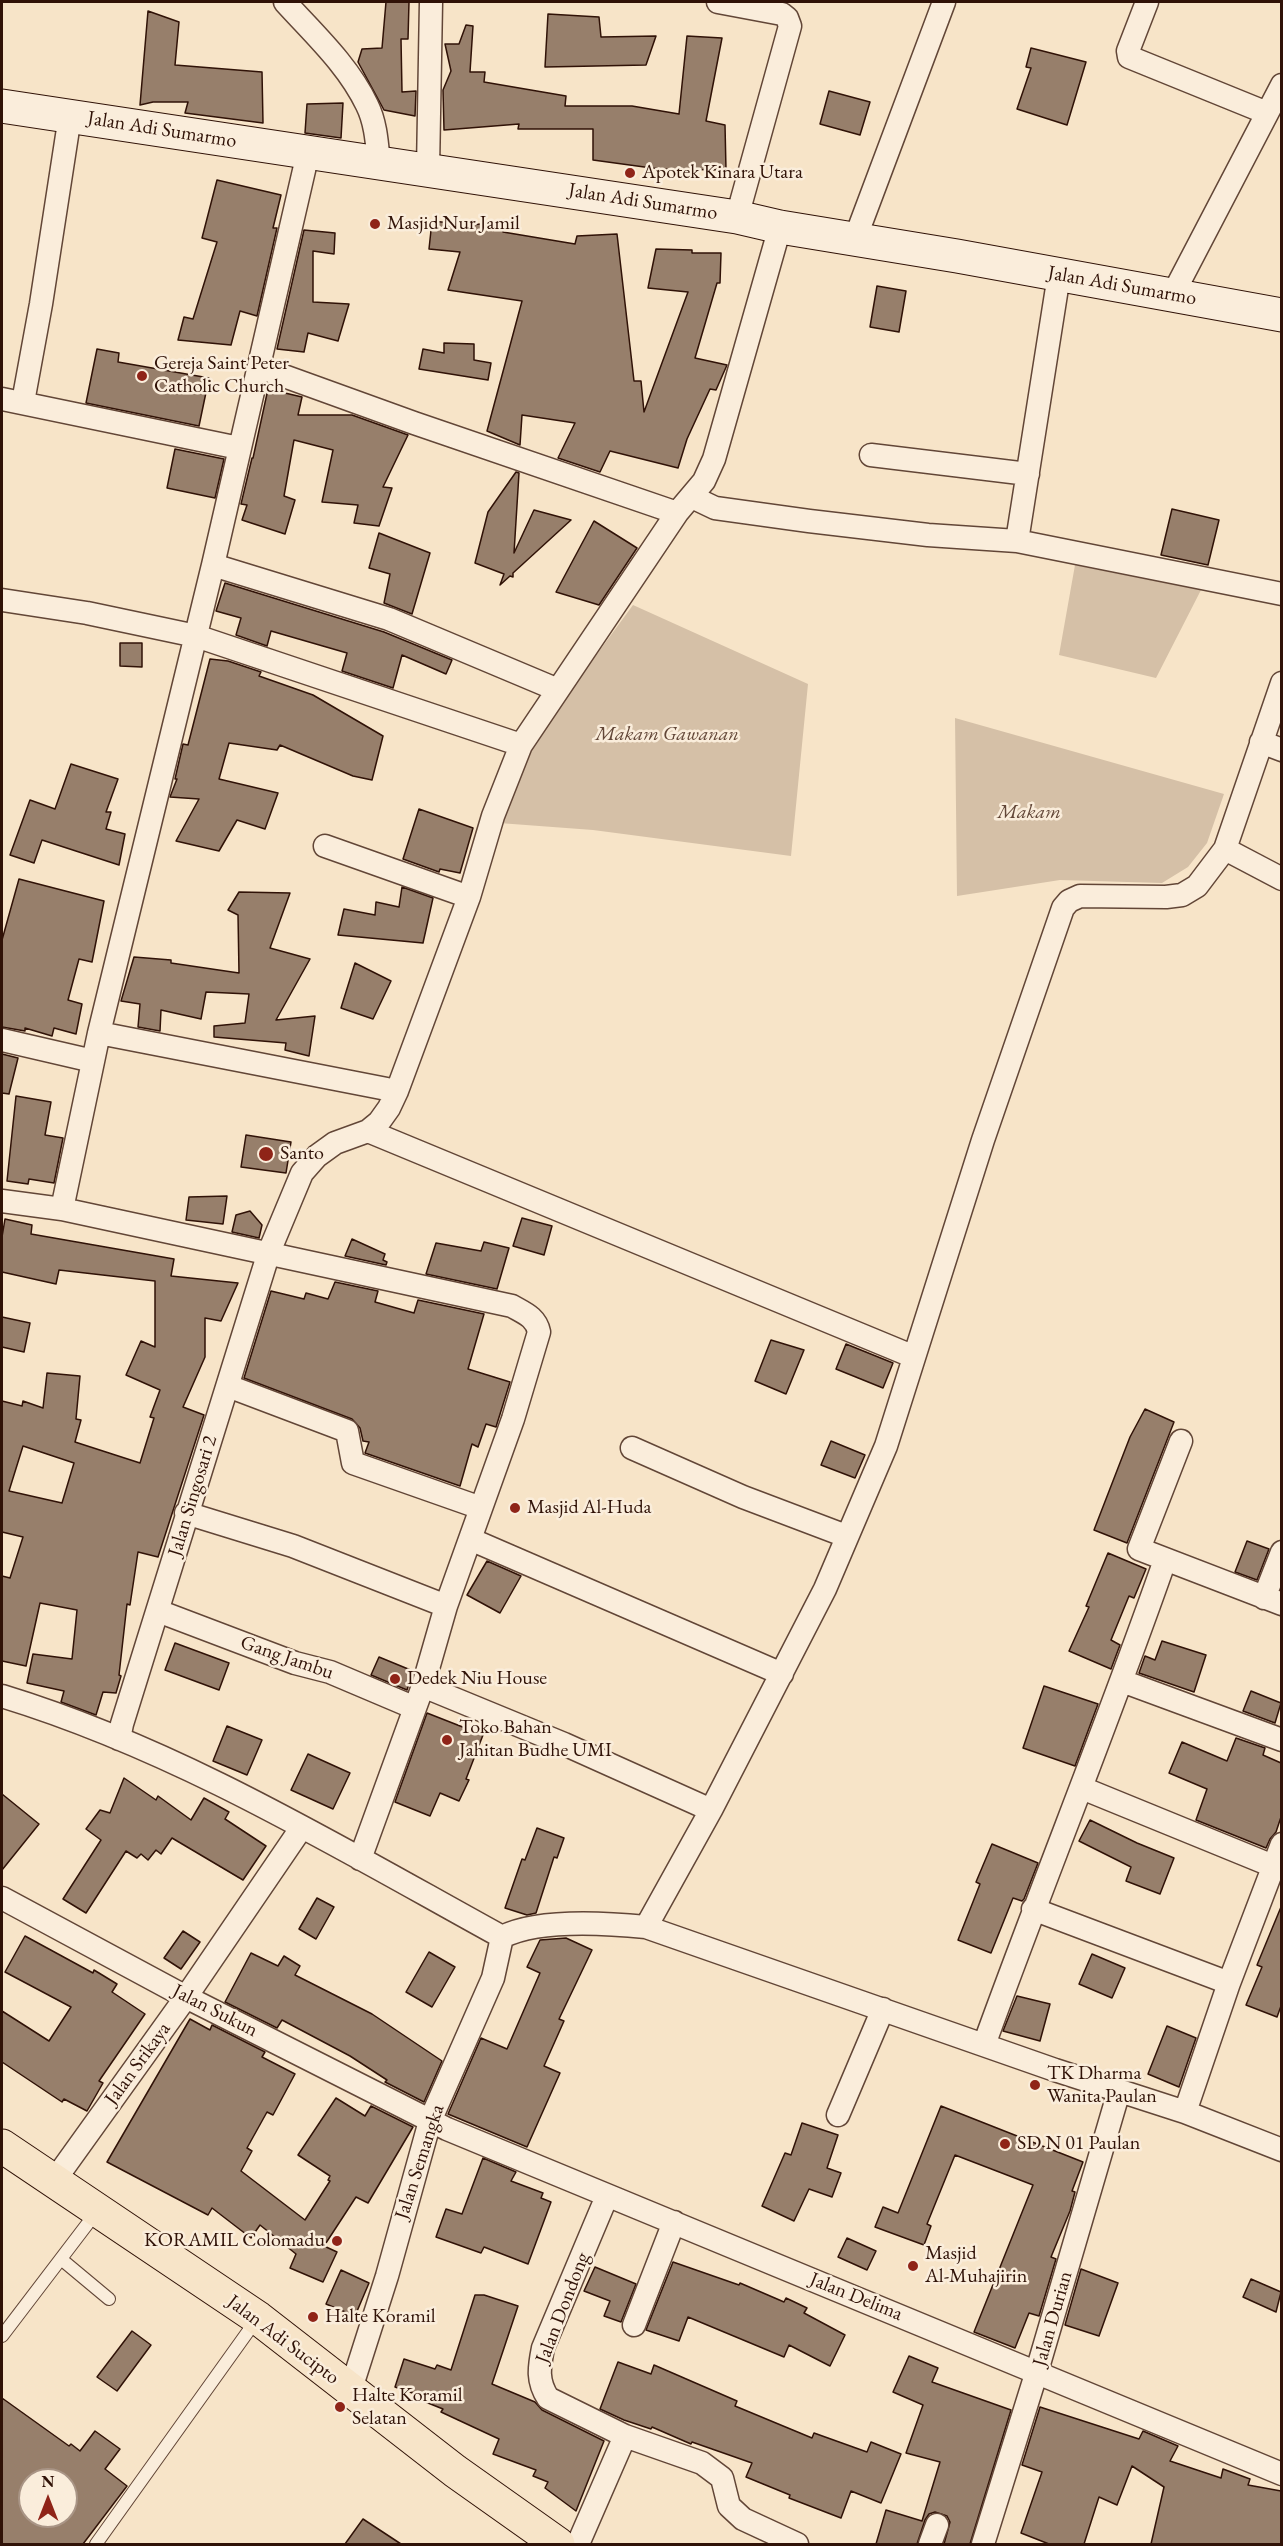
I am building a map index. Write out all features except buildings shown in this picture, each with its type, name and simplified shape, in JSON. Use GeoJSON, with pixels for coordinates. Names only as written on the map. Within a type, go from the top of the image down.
{"type":"FeatureCollection","features":[{"type":"Feature","properties":{"kind":"highway","name":"Jalan Adi Sucipto"},"geometry":{"type":"LineString","coordinates":[[2,2146],[258,2318],[455,2471],[558,2544]]}},
{"type":"Feature","properties":{"kind":"main road","name":"Jalan Adi Sumarmo"},"geometry":{"type":"LineString","coordinates":[[2,106],[737,217],[780,227],[1173,294],[1281,315]]}},
{"type":"Feature","properties":{"kind":"street"},"geometry":{"type":"LineString","coordinates":[[285,2],[339,61],[367,105],[376,136],[379,164]]}},
{"type":"Feature","properties":{"kind":"street"},"geometry":{"type":"LineString","coordinates":[[428,169],[431,2]]}},
{"type":"Feature","properties":{"kind":"street"},"geometry":{"type":"LineString","coordinates":[[718,2],[776,7],[787,18],[790,26],[737,217]]}},
{"type":"Feature","properties":{"kind":"street"},"geometry":{"type":"LineString","coordinates":[[855,239],[945,2]]}},
{"type":"Feature","properties":{"kind":"street"},"geometry":{"type":"LineString","coordinates":[[1147,2],[1128,51],[1129,57],[1267,112]]}},
{"type":"Feature","properties":{"kind":"street"},"geometry":{"type":"LineString","coordinates":[[1173,294],[1281,85]]}},
{"type":"Feature","properties":{"kind":"street"},"geometry":{"type":"LineString","coordinates":[[70,116],[12,400],[239,448]]}},
{"type":"Feature","properties":{"kind":"street"},"geometry":{"type":"LineString","coordinates":[[62,1209],[99,1033],[213,565],[308,153]]}},
{"type":"Feature","properties":{"kind":"street"},"geometry":{"type":"LineString","coordinates":[[368,1131],[380,1122],[397,1091],[469,897],[493,816],[521,745],[684,505],[704,481],[714,459],[780,227]]}},
{"type":"Feature","properties":{"kind":"street"},"geometry":{"type":"LineString","coordinates":[[1017,541],[1059,275]]}},
{"type":"Feature","properties":{"kind":"street"},"geometry":{"type":"LineString","coordinates":[[259,367],[414,423],[684,505],[928,535],[1017,541],[1281,594]]}},
{"type":"Feature","properties":{"kind":"street"},"geometry":{"type":"LineString","coordinates":[[872,456],[1028,474]]}},
{"type":"Feature","properties":{"kind":"street"},"geometry":{"type":"LineString","coordinates":[[213,565],[389,619],[558,690]]}},
{"type":"Feature","properties":{"kind":"street"},"geometry":{"type":"LineString","coordinates":[[2,600],[87,613],[196,636],[521,745]]}},
{"type":"Feature","properties":{"kind":"street"},"geometry":{"type":"LineString","coordinates":[[646,1927],[711,1810],[825,1588],[886,1446],[912,1356],[983,1140],[1064,908],[1069,901],[1080,896],[1166,897],[1182,895],[1197,886],[1225,849],[1271,746],[1281,683]]}},
{"type":"Feature","properties":{"kind":"street"},"geometry":{"type":"LineString","coordinates":[[325,846],[469,897]]}},
{"type":"Feature","properties":{"kind":"street"},"geometry":{"type":"LineString","coordinates":[[1225,849],[1281,879]]}},
{"type":"Feature","properties":{"kind":"street"},"geometry":{"type":"LineString","coordinates":[[99,1033],[397,1091]]}},
{"type":"Feature","properties":{"kind":"street"},"geometry":{"type":"LineString","coordinates":[[2,1040],[93,1061]]}},
{"type":"Feature","properties":{"kind":"street"},"geometry":{"type":"LineString","coordinates":[[368,1131],[912,1356]]}},
{"type":"Feature","properties":{"kind":"street","name":"Jalan Singosari 2"},"geometry":{"type":"LineString","coordinates":[[119,1739],[186,1513],[228,1386],[268,1252],[302,1173],[317,1156],[335,1143],[368,1131]]}},
{"type":"Feature","properties":{"kind":"street"},"geometry":{"type":"LineString","coordinates":[[2,1201],[62,1209],[512,1306],[531,1316],[537,1324],[539,1332],[513,1419],[447,1606],[423,1686],[360,1859]]}},
{"type":"Feature","properties":{"kind":"street"},"geometry":{"type":"LineString","coordinates":[[228,1386],[347,1431],[353,1463],[481,1508]]}},
{"type":"Feature","properties":{"kind":"street"},"geometry":{"type":"LineString","coordinates":[[1181,1442],[1138,1549],[1273,1601],[1281,1552]]}},
{"type":"Feature","properties":{"kind":"street"},"geometry":{"type":"LineString","coordinates":[[632,1448],[743,1497],[846,1536]]}},
{"type":"Feature","properties":{"kind":"street"},"geometry":{"type":"LineString","coordinates":[[186,1513],[293,1546],[447,1606]]}},
{"type":"Feature","properties":{"kind":"street"},"geometry":{"type":"LineString","coordinates":[[470,1539],[782,1674]]}},
{"type":"Feature","properties":{"kind":"street"},"geometry":{"type":"LineString","coordinates":[[984,2045],[1033,1909],[1122,1681],[1165,1560]]}},
{"type":"Feature","properties":{"kind":"street","name":"Gang Jambu"},"geometry":{"type":"LineString","coordinates":[[158,1611],[296,1662],[330,1672],[415,1708]]}},
{"type":"Feature","properties":{"kind":"street"},"geometry":{"type":"LineString","coordinates":[[1122,1681],[1281,1740]]}},
{"type":"Feature","properties":{"kind":"street"},"geometry":{"type":"LineString","coordinates":[[423,1686],[564,1744],[711,1810]]}},
{"type":"Feature","properties":{"kind":"street"},"geometry":{"type":"LineString","coordinates":[[2,1696],[119,1739],[219,1783],[501,1937],[526,1928],[548,1926],[615,1924],[646,1927],[984,2045],[1185,2112],[1281,2150]]}},
{"type":"Feature","properties":{"kind":"street"},"geometry":{"type":"LineString","coordinates":[[1082,1788],[1273,1866]]}},
{"type":"Feature","properties":{"kind":"street","name":"Jalan Srikaya"},"geometry":{"type":"LineString","coordinates":[[54,2181],[186,1997],[302,1827]]}},
{"type":"Feature","properties":{"kind":"street"},"geometry":{"type":"LineString","coordinates":[[1185,2112],[1229,1983],[1281,1844]]}},
{"type":"Feature","properties":{"kind":"street","name":"Jalan Sukun"},"geometry":{"type":"LineString","coordinates":[[2,1898],[186,1997],[430,2121]]}},
{"type":"Feature","properties":{"kind":"street"},"geometry":{"type":"LineString","coordinates":[[1033,1909],[1229,1983]]}},
{"type":"Feature","properties":{"kind":"street","name":"Jalan Semangka"},"geometry":{"type":"LineString","coordinates":[[350,2391],[387,2277],[430,2121],[490,1987],[501,1937]]}},
{"type":"Feature","properties":{"kind":"street"},"geometry":{"type":"LineString","coordinates":[[838,2115],[883,2009]]}},
{"type":"Feature","properties":{"kind":"street","name":"Jalan Durian"},"geometry":{"type":"LineString","coordinates":[[983,2544],[1037,2371],[1119,2091]]}},
{"type":"Feature","properties":{"kind":"street","name":"Jalan Delima"},"geometry":{"type":"LineString","coordinates":[[430,2121],[1281,2474]]}},
{"type":"Feature","properties":{"kind":"street","name":"Jalan Dondong"},"geometry":{"type":"LineString","coordinates":[[607,2196],[543,2348],[538,2373],[541,2388],[548,2398],[625,2436],[702,2463],[722,2478],[729,2506],[743,2519],[797,2544]]}},
{"type":"Feature","properties":{"kind":"street"},"geometry":{"type":"LineString","coordinates":[[634,2325],[674,2222]]}},
{"type":"Feature","properties":{"kind":"street"},"geometry":{"type":"LineString","coordinates":[[578,2544],[625,2436]]}},
{"type":"Feature","properties":{"kind":"lane"},"geometry":{"type":"LineString","coordinates":[[2,2336],[98,2210]]}},
{"type":"Feature","properties":{"kind":"lane"},"geometry":{"type":"LineString","coordinates":[[61,2259],[109,2299]]}},
{"type":"Feature","properties":{"kind":"lane"},"geometry":{"type":"LineString","coordinates":[[96,2544],[258,2318]]}},
{"type":"Feature","properties":{"kind":"green space"},"geometry":{"type":"Polygon","coordinates":[[[1075,565],[1201,590],[1156,678],[1059,655],[1075,565]]]}},
{"type":"Feature","properties":{"kind":"green space","name":"Makam Gawanan"},"geometry":{"type":"Polygon","coordinates":[[[633,605],[808,684],[791,856],[593,830],[499,823],[539,733],[633,605]]]}},
{"type":"Feature","properties":{"kind":"green space","name":"Makam"},"geometry":{"type":"Polygon","coordinates":[[[955,718],[1224,794],[1207,843],[1188,867],[1162,883],[1060,880],[957,896],[955,718]]]}},
{"type":"Feature","properties":{"kind":"place","name":"Apotek Kinara Utara"},"geometry":{"type":"Point","coordinates":[630,173]}},
{"type":"Feature","properties":{"kind":"place","name":"Masjid Nur Jamil"},"geometry":{"type":"Point","coordinates":[375,224]}},
{"type":"Feature","properties":{"kind":"place","name":"Gereja Saint Peter Catholic Church"},"geometry":{"type":"Point","coordinates":[142,376]}},
{"type":"Feature","properties":{"kind":"place","name":"Santo"},"geometry":{"type":"Point","coordinates":[266,1154]}},
{"type":"Feature","properties":{"kind":"place","name":"Masjid Al-Huda"},"geometry":{"type":"Point","coordinates":[515,1508]}},
{"type":"Feature","properties":{"kind":"place","name":"Dedek Niu House"},"geometry":{"type":"Point","coordinates":[395,1679]}},
{"type":"Feature","properties":{"kind":"place","name":"Toko Bahan Jahitan Budhe UMI"},"geometry":{"type":"Point","coordinates":[447,1740]}},
{"type":"Feature","properties":{"kind":"place","name":"TK Dharma Wanita Paulan"},"geometry":{"type":"Point","coordinates":[1035,2085]}},
{"type":"Feature","properties":{"kind":"place","name":"SD N 01 Paulan"},"geometry":{"type":"Point","coordinates":[1005,2144]}},
{"type":"Feature","properties":{"kind":"place","name":"KORAMIL Colomadu"},"geometry":{"type":"Point","coordinates":[337,2241]}},
{"type":"Feature","properties":{"kind":"place","name":"Masjid Al-Muhajirin"},"geometry":{"type":"Point","coordinates":[913,2266]}},
{"type":"Feature","properties":{"kind":"place","name":"Halte Koramil"},"geometry":{"type":"Point","coordinates":[313,2317]}},
{"type":"Feature","properties":{"kind":"place","name":"Halte Koramil Selatan"},"geometry":{"type":"Point","coordinates":[340,2407]}}]}
